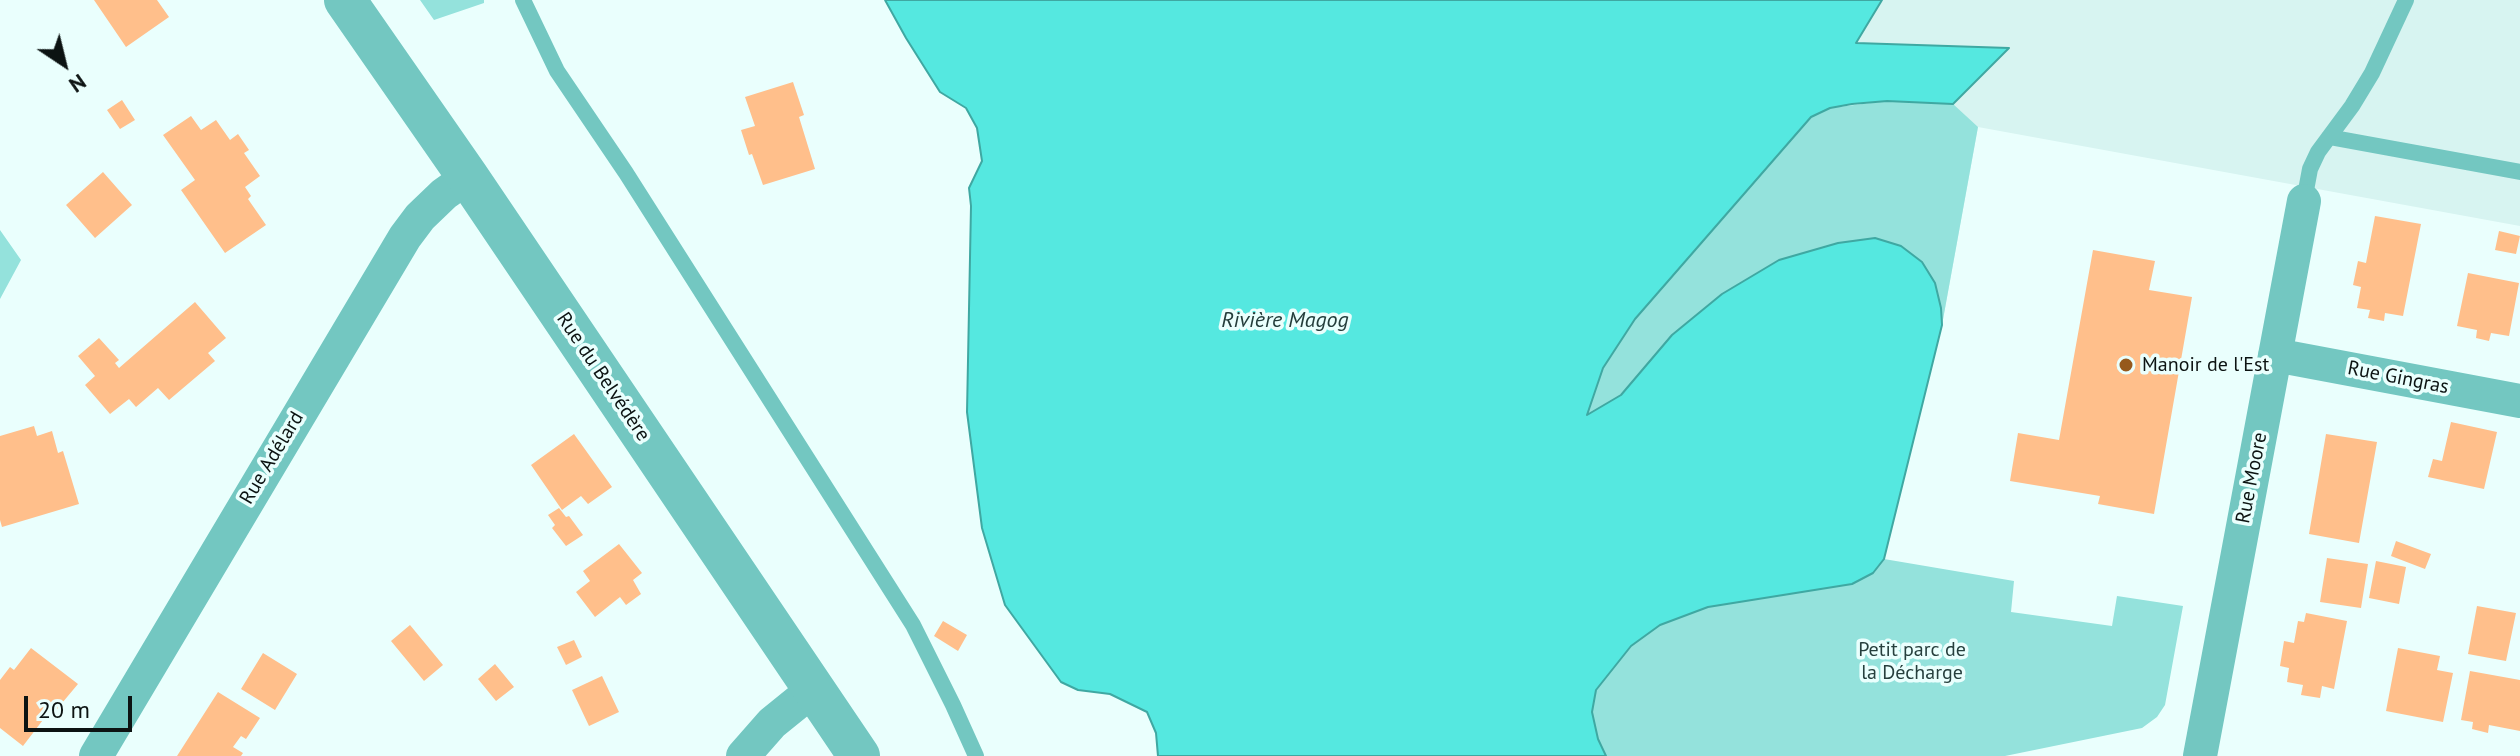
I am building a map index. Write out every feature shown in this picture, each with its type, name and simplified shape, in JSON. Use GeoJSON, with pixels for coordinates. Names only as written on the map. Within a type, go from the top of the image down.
{"type":"FeatureCollection","features":[{"type":"Feature","properties":{"kind":"street","name":"Rue du Belvédère"},"geometry":{"type":"LineString","coordinates":[[345,0],[859,756]]}},
{"type":"Feature","properties":{"kind":"street","name":"Rue Adélard"},"geometry":{"type":"LineString","coordinates":[[96,756],[405,237],[444,194],[468,177]]}},
{"type":"Feature","properties":{"kind":"street","name":"Rue Moore"},"geometry":{"type":"LineString","coordinates":[[2200,756],[2304,201]]}},
{"type":"Feature","properties":{"kind":"street","name":"Rue Gingras"},"geometry":{"type":"LineString","coordinates":[[2275,355],[2520,401]]}},
{"type":"Feature","properties":{"kind":"street"},"geometry":{"type":"LineString","coordinates":[[743,756],[772,723],[814,689]]}},
{"type":"Feature","properties":{"kind":"lane"},"geometry":{"type":"LineString","coordinates":[[523,0],[557,71],[626,173],[913,625],[976,756]]}},
{"type":"Feature","properties":{"kind":"lane"},"geometry":{"type":"LineString","coordinates":[[2304,201],[2310,169],[2318,152],[2372,73],[2406,0]]}},
{"type":"Feature","properties":{"kind":"lane"},"geometry":{"type":"LineString","coordinates":[[2329,137],[2520,172]]}},
{"type":"Feature","properties":{"kind":"shaded area"},"geometry":{"type":"Polygon","coordinates":[[[1882,0],[2520,0],[2520,226],[1978,127],[1942,325],[1941,308],[1591,397],[2008,49],[1855,43],[1882,0]]]}},
{"type":"Feature","properties":{"kind":"green space"},"geometry":{"type":"Polygon","coordinates":[[[420,0],[484,0],[484,3],[434,20],[420,0]]]}},
{"type":"Feature","properties":{"kind":"green space"},"geometry":{"type":"Polygon","coordinates":[[[1887,101],[1953,104],[1978,127],[1942,325],[1941,308],[1876,238],[1837,243],[1779,260],[1672,335],[1621,395],[1586,416],[1603,368],[1635,319],[1811,117],[1830,108],[1887,101]]]}},
{"type":"Feature","properties":{"kind":"green space"},"geometry":{"type":"Polygon","coordinates":[[[0,230],[21,260],[0,299],[0,230]]]}},
{"type":"Feature","properties":{"kind":"green space","name":"Petit parc de la Décharge"},"geometry":{"type":"Polygon","coordinates":[[[1884,559],[2014,581],[2011,612],[2112,626],[2117,596],[2183,606],[2165,705],[2157,717],[2142,728],[2005,756],[1606,756],[1598,739],[1592,712],[1596,690],[1631,646],[1660,625],[1708,607],[1852,584],[1873,573],[1884,559]]]}},
{"type":"Feature","properties":{"kind":"water","name":"Rivière Magog"},"geometry":{"type":"Polygon","coordinates":[[[885,0],[1882,0],[1856,43],[2009,48],[1953,104],[1887,101],[1852,104],[1830,108],[1811,117],[1635,319],[1603,368],[1587,415],[1621,395],[1672,335],[1722,294],[1779,260],[1838,243],[1875,238],[1901,246],[1922,262],[1935,283],[1942,325],[1884,559],[1873,573],[1852,584],[1708,607],[1660,625],[1631,646],[1596,690],[1592,712],[1598,739],[1606,756],[1158,756],[1156,733],[1147,712],[1110,694],[1078,690],[1061,682],[1005,605],[982,528],[967,412],[969,188],[982,161],[977,128],[966,108],[940,92],[885,0]]]}},
{"type":"Feature","properties":{"kind":"building"},"geometry":{"type":"Polygon","coordinates":[[[94,0],[157,0],[169,17],[126,47],[94,0]]]}},
{"type":"Feature","properties":{"kind":"building"},"geometry":{"type":"Polygon","coordinates":[[[793,82],[804,115],[799,117],[815,169],[763,185],[741,130],[755,126],[745,97],[793,82]]]}},
{"type":"Feature","properties":{"kind":"building"},"geometry":{"type":"Polygon","coordinates":[[[122,100],[135,120],[120,129],[107,110],[122,100]]]}},
{"type":"Feature","properties":{"kind":"building"},"geometry":{"type":"Polygon","coordinates":[[[191,116],[201,130],[216,120],[230,140],[238,134],[249,150],[244,153],[260,176],[245,187],[251,196],[248,199],[266,225],[225,253],[181,190],[195,180],[163,135],[191,116]]]}},
{"type":"Feature","properties":{"kind":"building"},"geometry":{"type":"Polygon","coordinates":[[[103,172],[132,205],[95,238],[66,205],[103,172]]]}},
{"type":"Feature","properties":{"kind":"building"},"geometry":{"type":"Polygon","coordinates":[[[2375,216],[2421,224],[2403,316],[2385,313],[2384,321],[2368,318],[2370,310],[2357,308],[2361,287],[2353,285],[2358,261],[2366,263],[2375,216]]]}},
{"type":"Feature","properties":{"kind":"building"},"geometry":{"type":"Polygon","coordinates":[[[2499,231],[2520,236],[2516,254],[2495,250],[2499,231]]]}},
{"type":"Feature","properties":{"kind":"building","name":"Manoir de l'Est"},"geometry":{"type":"Polygon","coordinates":[[[2093,250],[2155,261],[2149,290],[2192,297],[2154,514],[2098,504],[2100,496],[2010,481],[2018,433],[2059,440],[2093,250]]]}},
{"type":"Feature","properties":{"kind":"building"},"geometry":{"type":"Polygon","coordinates":[[[2468,273],[2519,283],[2509,336],[2491,333],[2489,341],[2476,338],[2477,330],[2457,326],[2468,273]]]}},
{"type":"Feature","properties":{"kind":"building"},"geometry":{"type":"Polygon","coordinates":[[[195,302],[226,338],[208,353],[215,361],[169,400],[158,388],[136,407],[129,399],[110,414],[85,385],[95,376],[78,356],[99,338],[119,360],[115,363],[119,368],[195,302]]]}},
{"type":"Feature","properties":{"kind":"building"},"geometry":{"type":"Polygon","coordinates":[[[2451,422],[2497,432],[2484,489],[2428,477],[2433,459],[2442,461],[2451,422]]]}},
{"type":"Feature","properties":{"kind":"building"},"geometry":{"type":"Polygon","coordinates":[[[34,426],[37,436],[52,431],[58,453],[63,451],[79,504],[2,527],[0,436],[34,426]]]}},
{"type":"Feature","properties":{"kind":"building"},"geometry":{"type":"Polygon","coordinates":[[[574,434],[612,487],[588,504],[581,496],[562,510],[531,465],[574,434]]]}},
{"type":"Feature","properties":{"kind":"building"},"geometry":{"type":"Polygon","coordinates":[[[2326,434],[2377,442],[2359,543],[2309,534],[2326,434]]]}},
{"type":"Feature","properties":{"kind":"building"},"geometry":{"type":"Polygon","coordinates":[[[559,508],[583,535],[566,546],[552,528],[555,525],[548,515],[559,508]]]}},
{"type":"Feature","properties":{"kind":"building"},"geometry":{"type":"Polygon","coordinates":[[[2396,541],[2431,554],[2425,569],[2391,556],[2396,541]]]}},
{"type":"Feature","properties":{"kind":"building"},"geometry":{"type":"Polygon","coordinates":[[[619,544],[642,573],[633,580],[641,594],[626,605],[620,597],[595,617],[576,592],[590,581],[583,571],[619,544]]]}},
{"type":"Feature","properties":{"kind":"building"},"geometry":{"type":"Polygon","coordinates":[[[2327,558],[2368,564],[2361,608],[2320,602],[2327,558]]]}},
{"type":"Feature","properties":{"kind":"building"},"geometry":{"type":"Polygon","coordinates":[[[2376,561],[2406,567],[2399,604],[2369,598],[2376,561]]]}},
{"type":"Feature","properties":{"kind":"building"},"geometry":{"type":"Polygon","coordinates":[[[2477,606],[2516,613],[2506,661],[2468,654],[2477,606]]]}},
{"type":"Feature","properties":{"kind":"building"},"geometry":{"type":"Polygon","coordinates":[[[2306,613],[2347,621],[2334,689],[2322,686],[2320,698],[2301,695],[2303,685],[2287,682],[2289,668],[2280,666],[2284,641],[2294,643],[2298,621],[2304,622],[2306,613]]]}},
{"type":"Feature","properties":{"kind":"building"},"geometry":{"type":"Polygon","coordinates":[[[943,621],[967,635],[958,651],[934,636],[943,621]]]}},
{"type":"Feature","properties":{"kind":"building"},"geometry":{"type":"Polygon","coordinates":[[[410,625],[443,665],[424,681],[391,641],[410,625]]]}},
{"type":"Feature","properties":{"kind":"building"},"geometry":{"type":"Polygon","coordinates":[[[574,640],[582,657],[566,665],[557,647],[574,640]]]}},
{"type":"Feature","properties":{"kind":"building"},"geometry":{"type":"Polygon","coordinates":[[[31,648],[78,684],[52,715],[49,712],[23,746],[0,728],[0,680],[10,667],[14,670],[31,648]]]}},
{"type":"Feature","properties":{"kind":"building"},"geometry":{"type":"Polygon","coordinates":[[[2398,648],[2440,656],[2437,670],[2453,673],[2443,722],[2386,711],[2398,648]]]}},
{"type":"Feature","properties":{"kind":"building"},"geometry":{"type":"Polygon","coordinates":[[[263,653],[297,674],[275,710],[241,689],[263,653]]]}},
{"type":"Feature","properties":{"kind":"building"},"geometry":{"type":"Polygon","coordinates":[[[495,664],[514,687],[496,701],[478,679],[495,664]]]}},
{"type":"Feature","properties":{"kind":"building"},"geometry":{"type":"Polygon","coordinates":[[[2470,671],[2520,680],[2520,731],[2489,725],[2488,733],[2472,729],[2473,722],[2461,720],[2470,671]]]}},
{"type":"Feature","properties":{"kind":"building"},"geometry":{"type":"Polygon","coordinates":[[[602,676],[619,712],[589,726],[572,690],[602,676]]]}},
{"type":"Feature","properties":{"kind":"building"},"geometry":{"type":"Polygon","coordinates":[[[218,692],[260,718],[246,739],[241,736],[233,747],[243,753],[241,756],[177,756],[218,692]]]}},
{"type":"Feature","properties":{"kind":"place","name":"Manoir de l'Est"},"geometry":{"type":"Point","coordinates":[2126,365]}}]}
